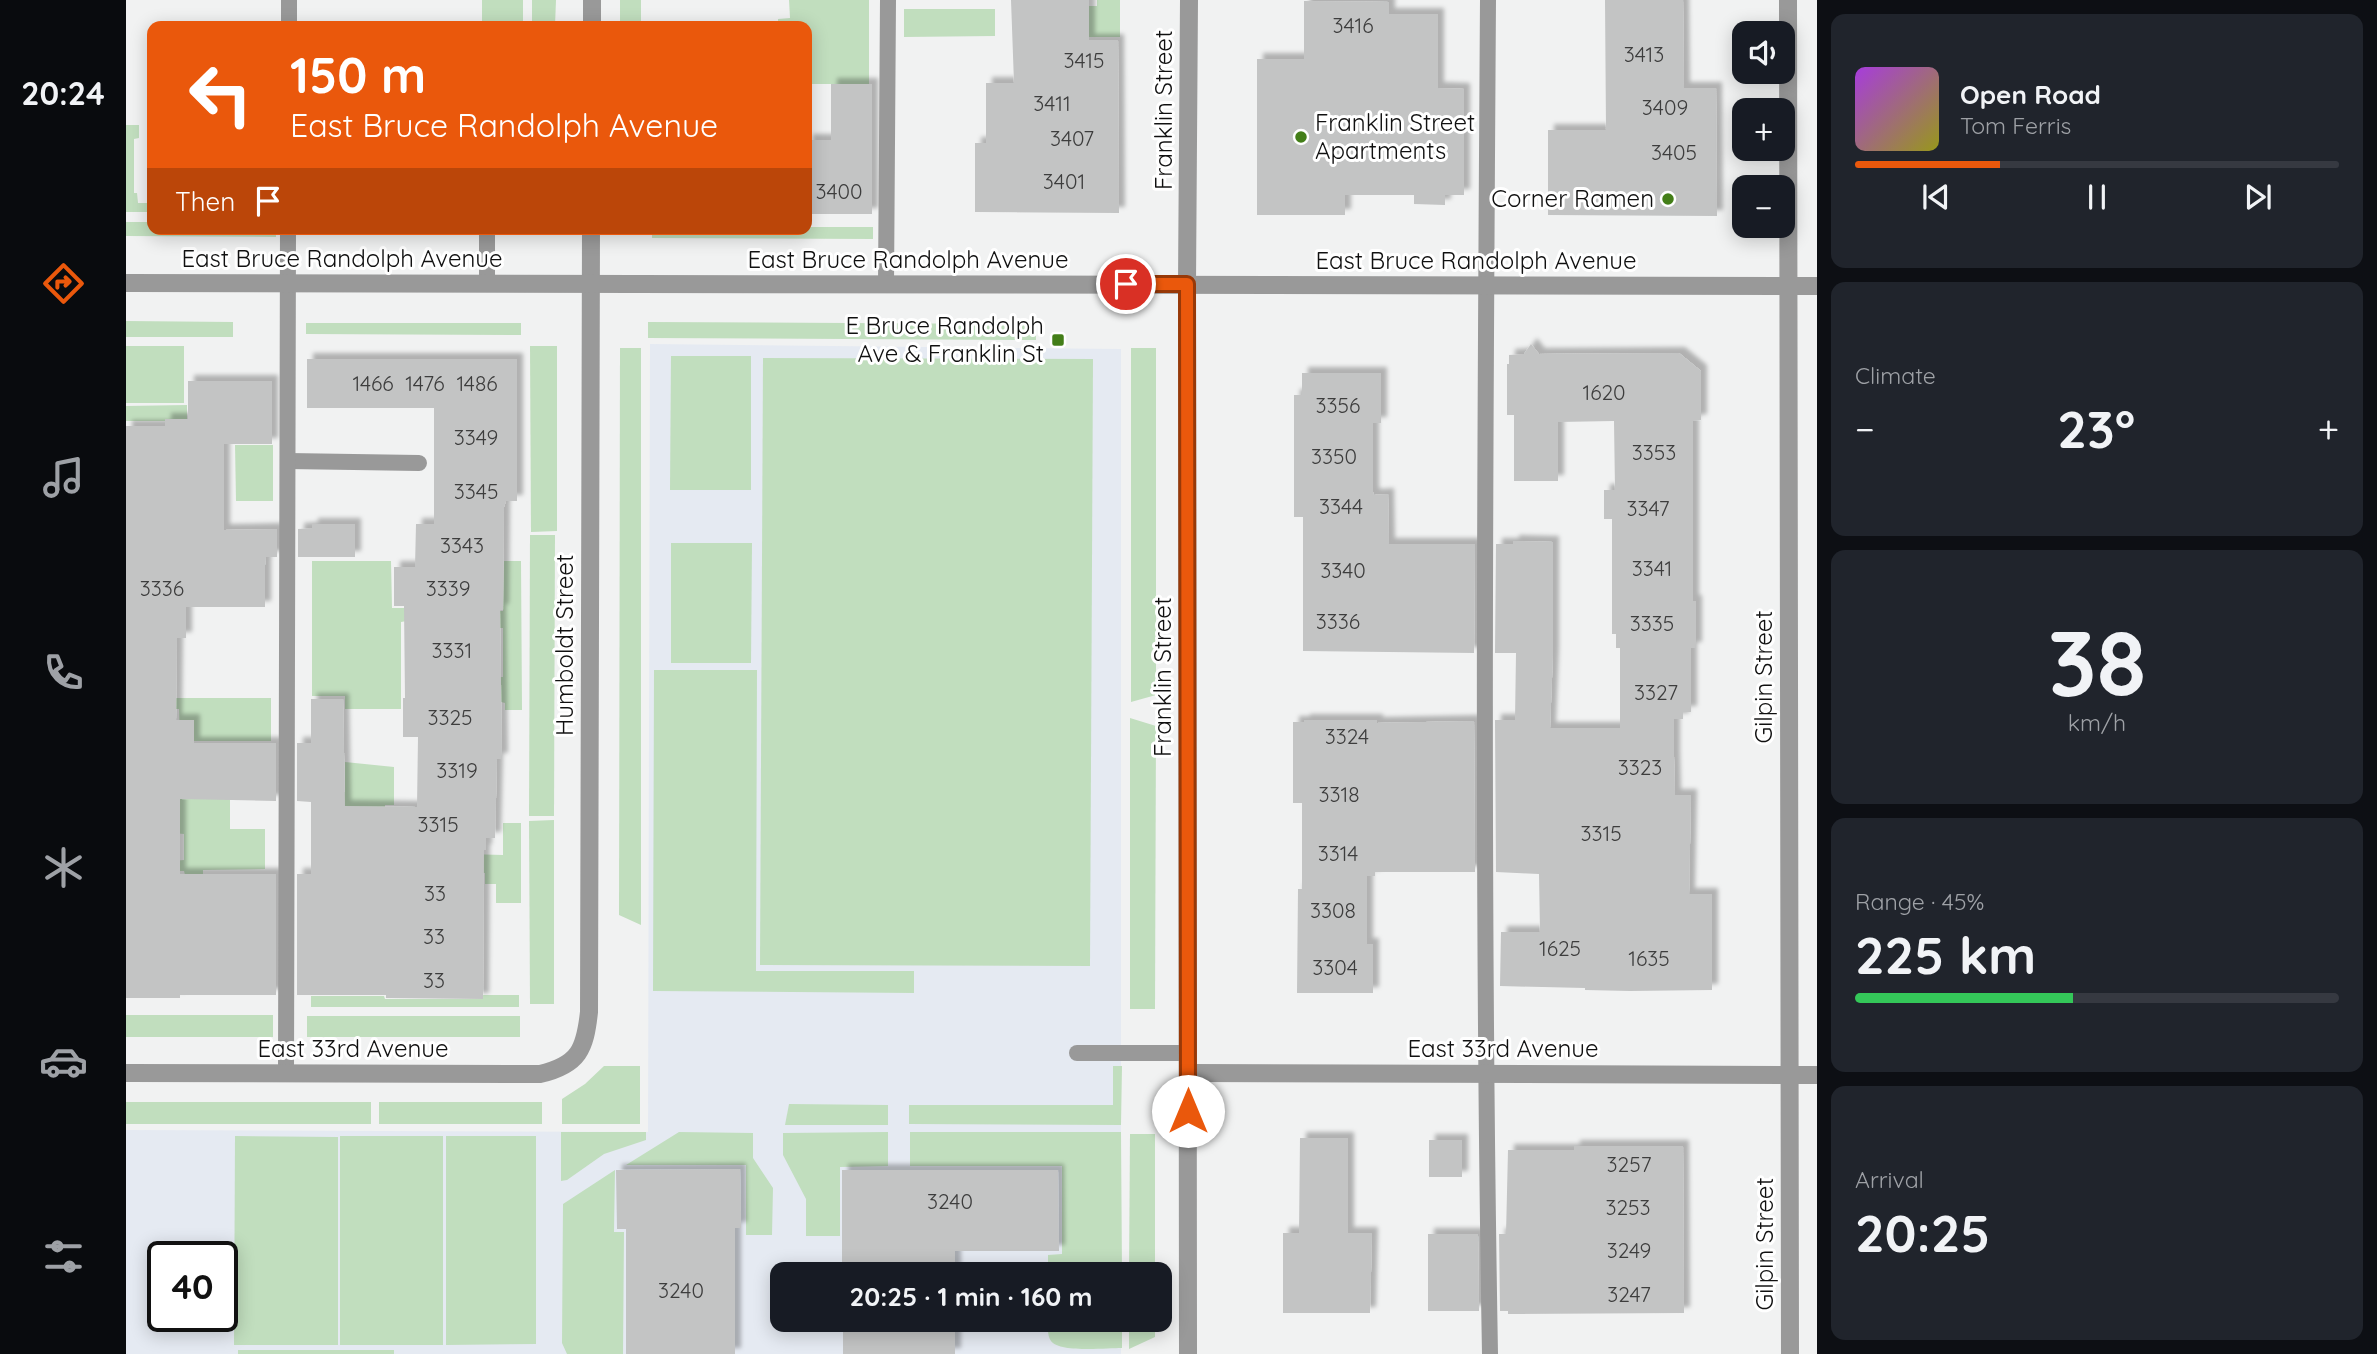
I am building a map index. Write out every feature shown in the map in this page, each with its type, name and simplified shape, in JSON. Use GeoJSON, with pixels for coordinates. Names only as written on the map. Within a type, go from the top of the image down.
{"type":"FeatureCollection","features":[{"type":"Feature","properties":{"kind":"street"},"geometry":{"type":"LineString","coordinates":[[592,0],[592,21]]}},
{"type":"Feature","properties":{"kind":"street","name":"Franklin Street"},"geometry":{"type":"LineString","coordinates":[[1188,1354],[1189,0]]}},
{"type":"Feature","properties":{"kind":"street","name":"Gilpin Street"},"geometry":{"type":"LineString","coordinates":[[1788,0],[1790,1354]]}},
{"type":"Feature","properties":{"kind":"street","name":"Humboldt Street"},"geometry":{"type":"LineString","coordinates":[[576,1058],[587,1032],[589,1012],[591,235]]}},
{"type":"Feature","properties":{"kind":"street","name":"East Bruce Randolph Avenue"},"geometry":{"type":"LineString","coordinates":[[126,283],[1817,286]]}},
{"type":"Feature","properties":{"kind":"street","name":"East 33rd Avenue"},"geometry":{"type":"LineString","coordinates":[[126,1073],[540,1074],[560,1068],[576,1058]]}},
{"type":"Feature","properties":{"kind":"street","name":"East 33rd Avenue"},"geometry":{"type":"LineString","coordinates":[[1188,1073],[1817,1074]]}},
{"type":"Feature","properties":{"kind":"lane"},"geometry":{"type":"LineString","coordinates":[[289,0],[289,21]]}},
{"type":"Feature","properties":{"kind":"lane"},"geometry":{"type":"LineString","coordinates":[[886,285],[888,0]]}},
{"type":"Feature","properties":{"kind":"lane"},"geometry":{"type":"LineString","coordinates":[[1488,0],[1485,286],[1485,1074],[1490,1354]]}},
{"type":"Feature","properties":{"kind":"lane"},"geometry":{"type":"LineString","coordinates":[[286,1073],[288,235]]}},
{"type":"Feature","properties":{"kind":"lane"},"geometry":{"type":"LineString","coordinates":[[487,235],[487,284]]}},
{"type":"Feature","properties":{"kind":"lane"},"geometry":{"type":"LineString","coordinates":[[288,461],[419,463]]}},
{"type":"Feature","properties":{"kind":"lane"},"geometry":{"type":"LineString","coordinates":[[1077,1053],[1188,1053]]}},
{"type":"Feature","properties":{"kind":"shaded area"},"geometry":{"type":"Polygon","coordinates":[[[650,344],[1121,349],[1121,1262],[770,1262],[770,1332],[1121,1332],[1121,1354],[126,1354],[126,1130],[648,1132],[650,344]]]}},
{"type":"Feature","properties":{"kind":"green space"},"geometry":{"type":"Polygon","coordinates":[[[482,0],[523,0],[523,21],[482,21],[482,0]]]}},
{"type":"Feature","properties":{"kind":"green space"},"geometry":{"type":"Polygon","coordinates":[[[532,0],[556,0],[555,21],[532,21],[532,0]]]}},
{"type":"Feature","properties":{"kind":"green space"},"geometry":{"type":"Polygon","coordinates":[[[620,0],[641,0],[641,21],[620,21],[620,0]]]}},
{"type":"Feature","properties":{"kind":"green space"},"geometry":{"type":"Polygon","coordinates":[[[789,0],[869,0],[869,84],[812,84],[812,21],[778,21],[790,18],[789,0]]]}},
{"type":"Feature","properties":{"kind":"green space"},"geometry":{"type":"Polygon","coordinates":[[[1097,0],[1120,0],[1120,37],[1031,37],[1035,6],[1097,6],[1097,0]]]}},
{"type":"Feature","properties":{"kind":"green space"},"geometry":{"type":"Polygon","coordinates":[[[904,9],[995,9],[995,36],[904,37],[904,9]]]}},
{"type":"Feature","properties":{"kind":"green space"},"geometry":{"type":"Polygon","coordinates":[[[126,125],[139,125],[139,138],[134,139],[134,193],[137,193],[138,203],[147,203],[147,212],[126,212],[126,125]]]}},
{"type":"Feature","properties":{"kind":"green space"},"geometry":{"type":"Polygon","coordinates":[[[126,222],[147,222],[147,235],[276,237],[126,236],[126,222]]]}},
{"type":"Feature","properties":{"kind":"green space"},"geometry":{"type":"Polygon","coordinates":[[[812,227],[873,227],[873,239],[652,238],[652,235],[812,235],[812,227]]]}},
{"type":"Feature","properties":{"kind":"green space"},"geometry":{"type":"Polygon","coordinates":[[[126,321],[233,322],[233,337],[126,337],[126,321]]]}},
{"type":"Feature","properties":{"kind":"green space"},"geometry":{"type":"Polygon","coordinates":[[[648,322],[1036,324],[1036,340],[648,338],[648,322]]]}},
{"type":"Feature","properties":{"kind":"green space"},"geometry":{"type":"Polygon","coordinates":[[[306,323],[521,323],[521,335],[306,334],[306,323]]]}},
{"type":"Feature","properties":{"kind":"green space"},"geometry":{"type":"Polygon","coordinates":[[[126,346],[184,346],[184,403],[126,403],[126,346]]]}},
{"type":"Feature","properties":{"kind":"green space"},"geometry":{"type":"Polygon","coordinates":[[[530,346],[557,346],[557,531],[531,532],[530,346]]]}},
{"type":"Feature","properties":{"kind":"green space"},"geometry":{"type":"Polygon","coordinates":[[[620,348],[641,348],[641,925],[619,915],[620,348]]]}},
{"type":"Feature","properties":{"kind":"green space"},"geometry":{"type":"Polygon","coordinates":[[[1131,348],[1156,348],[1156,695],[1131,702],[1131,348]]]}},
{"type":"Feature","properties":{"kind":"green space"},"geometry":{"type":"Polygon","coordinates":[[[671,356],[751,356],[751,490],[670,490],[671,356]]]}},
{"type":"Feature","properties":{"kind":"green space"},"geometry":{"type":"Polygon","coordinates":[[[763,358],[1093,359],[1090,966],[760,965],[763,358]]]}},
{"type":"Feature","properties":{"kind":"green space"},"geometry":{"type":"Polygon","coordinates":[[[187,405],[187,470],[165,421],[126,421],[126,406],[187,405]]]}},
{"type":"Feature","properties":{"kind":"green space"},"geometry":{"type":"Polygon","coordinates":[[[235,445],[273,445],[273,501],[236,501],[235,445]]]}},
{"type":"Feature","properties":{"kind":"green space"},"geometry":{"type":"Polygon","coordinates":[[[530,535],[555,535],[554,816],[529,816],[530,535]]]}},
{"type":"Feature","properties":{"kind":"green space"},"geometry":{"type":"Polygon","coordinates":[[[671,543],[752,543],[751,663],[671,663],[671,543]]]}},
{"type":"Feature","properties":{"kind":"green space"},"geometry":{"type":"Polygon","coordinates":[[[312,561],[391,561],[392,608],[407,608],[407,621],[401,622],[401,709],[345,709],[345,696],[312,696],[312,561]]]}},
{"type":"Feature","properties":{"kind":"green space"},"geometry":{"type":"Polygon","coordinates":[[[504,561],[521,561],[522,710],[505,710],[505,703],[406,677],[503,677],[503,628],[477,628],[410,611],[503,611],[504,561]]]}},
{"type":"Feature","properties":{"kind":"green space"},"geometry":{"type":"Polygon","coordinates":[[[654,670],[757,670],[756,971],[914,971],[914,993],[653,991],[654,670]]]}},
{"type":"Feature","properties":{"kind":"green space"},"geometry":{"type":"Polygon","coordinates":[[[126,698],[271,698],[271,741],[180,741],[179,709],[126,709],[126,698]]]}},
{"type":"Feature","properties":{"kind":"green space"},"geometry":{"type":"Polygon","coordinates":[[[1130,718],[1156,726],[1155,1009],[1130,1009],[1130,718]]]}},
{"type":"Feature","properties":{"kind":"green space"},"geometry":{"type":"Polygon","coordinates":[[[345,762],[394,767],[394,805],[385,805],[385,808],[311,808],[311,792],[345,792],[345,762]]]}},
{"type":"Feature","properties":{"kind":"green space"},"geometry":{"type":"Polygon","coordinates":[[[178,772],[230,783],[230,829],[265,829],[265,869],[203,870],[203,874],[185,875],[184,871],[172,871],[172,861],[184,860],[184,834],[173,833],[178,772]]]}},
{"type":"Feature","properties":{"kind":"green space"},"geometry":{"type":"Polygon","coordinates":[[[554,820],[554,1004],[530,1004],[529,821],[554,820]]]}},
{"type":"Feature","properties":{"kind":"green space"},"geometry":{"type":"Polygon","coordinates":[[[503,823],[521,823],[521,903],[496,903],[496,884],[485,884],[485,873],[454,872],[467,854],[503,855],[503,823]]]}},
{"type":"Feature","properties":{"kind":"green space"},"geometry":{"type":"Polygon","coordinates":[[[483,995],[519,995],[519,1007],[311,1007],[311,996],[483,999],[483,995]]]}},
{"type":"Feature","properties":{"kind":"green space"},"geometry":{"type":"Polygon","coordinates":[[[126,1015],[273,1015],[273,1037],[126,1037],[126,1015]]]}},
{"type":"Feature","properties":{"kind":"green space"},"geometry":{"type":"Polygon","coordinates":[[[307,1016],[520,1016],[520,1037],[307,1037],[307,1016]]]}},
{"type":"Feature","properties":{"kind":"green space"},"geometry":{"type":"Polygon","coordinates":[[[604,1066],[640,1066],[640,1124],[562,1124],[562,1099],[585,1084],[604,1066]]]}},
{"type":"Feature","properties":{"kind":"green space"},"geometry":{"type":"Polygon","coordinates":[[[1113,1066],[1122,1066],[1121,1125],[909,1124],[909,1105],[1113,1105],[1113,1066]]]}},
{"type":"Feature","properties":{"kind":"green space"},"geometry":{"type":"Polygon","coordinates":[[[126,1102],[371,1102],[371,1124],[126,1124],[126,1102]]]}},
{"type":"Feature","properties":{"kind":"green space"},"geometry":{"type":"Polygon","coordinates":[[[379,1102],[542,1102],[542,1124],[379,1124],[379,1102]]]}},
{"type":"Feature","properties":{"kind":"green space"},"geometry":{"type":"Polygon","coordinates":[[[789,1104],[888,1105],[888,1125],[785,1125],[789,1104]]]}},
{"type":"Feature","properties":{"kind":"green space"},"geometry":{"type":"Polygon","coordinates":[[[561,1132],[646,1132],[646,1140],[604,1154],[567,1180],[561,1181],[561,1132]]]}},
{"type":"Feature","properties":{"kind":"green space"},"geometry":{"type":"Polygon","coordinates":[[[679,1132],[753,1133],[753,1158],[773,1188],[772,1235],[746,1235],[746,1165],[626,1165],[679,1132]]]}},
{"type":"Feature","properties":{"kind":"green space"},"geometry":{"type":"Polygon","coordinates":[[[888,1132],[888,1166],[840,1167],[840,1236],[806,1236],[806,1199],[783,1155],[783,1133],[888,1132]]]}},
{"type":"Feature","properties":{"kind":"green space"},"geometry":{"type":"Polygon","coordinates":[[[910,1132],[1121,1132],[1122,1262],[1048,1262],[1048,1255],[1062,1254],[1062,1166],[910,1166],[910,1132]]]}},
{"type":"Feature","properties":{"kind":"green space"},"geometry":{"type":"Polygon","coordinates":[[[1130,1134],[1155,1134],[1155,1262],[1129,1262],[1130,1134]]]}},
{"type":"Feature","properties":{"kind":"green space"},"geometry":{"type":"Polygon","coordinates":[[[235,1136],[338,1137],[338,1345],[234,1345],[234,1332],[238,1332],[238,1241],[234,1241],[235,1136]]]}},
{"type":"Feature","properties":{"kind":"green space"},"geometry":{"type":"Polygon","coordinates":[[[340,1136],[443,1136],[443,1345],[340,1345],[340,1136]]]}},
{"type":"Feature","properties":{"kind":"green space"},"geometry":{"type":"Polygon","coordinates":[[[446,1136],[536,1136],[536,1344],[446,1345],[446,1136]]]}},
{"type":"Feature","properties":{"kind":"green space"},"geometry":{"type":"Polygon","coordinates":[[[615,1170],[614,1232],[624,1232],[623,1354],[567,1354],[562,1343],[563,1204],[615,1170]]]}},
{"type":"Feature","properties":{"kind":"green space"},"geometry":{"type":"Polygon","coordinates":[[[1048,1332],[1122,1332],[1122,1348],[1064,1347],[1056,1345],[1048,1332]]]}},
{"type":"Feature","properties":{"kind":"green space"},"geometry":{"type":"Polygon","coordinates":[[[1129,1332],[1155,1332],[1155,1337],[1129,1349],[1129,1332]]]}},
{"type":"Feature","properties":{"kind":"green space"},"geometry":{"type":"Polygon","coordinates":[[[238,1350],[394,1350],[394,1354],[238,1354],[238,1350]]]}},
{"type":"Feature","properties":{"kind":"building"},"geometry":{"type":"Polygon","coordinates":[[[1011,0],[1089,0],[1089,40],[1118,40],[1119,213],[975,212],[975,143],[986,143],[986,83],[1014,83],[1011,0]]]}},
{"type":"Feature","properties":{"kind":"building"},"geometry":{"type":"Polygon","coordinates":[[[1605,0],[1683,0],[1684,88],[1716,88],[1717,216],[1548,215],[1548,130],[1606,130],[1605,0]]]}},
{"type":"Feature","properties":{"kind":"building"},"geometry":{"type":"Polygon","coordinates":[[[1304,1],[1389,2],[1389,14],[1438,14],[1438,88],[1464,89],[1464,195],[1445,195],[1445,205],[1414,204],[1414,195],[1345,195],[1345,215],[1257,215],[1257,59],[1304,59],[1304,1]]]}},
{"type":"Feature","properties":{"kind":"building"},"geometry":{"type":"Polygon","coordinates":[[[831,84],[872,84],[872,214],[812,214],[812,140],[831,140],[831,84]]]}},
{"type":"Feature","properties":{"kind":"building"},"geometry":{"type":"Polygon","coordinates":[[[1531,344],[1539,354],[1679,353],[1701,371],[1701,420],[1693,421],[1693,601],[1696,601],[1696,648],[1691,648],[1691,712],[1683,712],[1683,719],[1674,719],[1674,757],[1675,795],[1691,795],[1689,894],[1712,894],[1712,990],[1630,991],[1500,986],[1501,932],[1540,932],[1539,874],[1496,872],[1495,720],[1515,720],[1516,653],[1495,653],[1496,544],[1513,544],[1513,541],[1553,542],[1550,728],[1620,728],[1620,648],[1616,648],[1616,634],[1612,634],[1612,519],[1604,519],[1604,490],[1615,490],[1614,421],[1558,422],[1558,481],[1514,481],[1514,415],[1507,415],[1507,364],[1509,355],[1524,354],[1531,344]]]}},
{"type":"Feature","properties":{"kind":"building"},"geometry":{"type":"Polygon","coordinates":[[[307,359],[517,359],[517,501],[506,501],[504,507],[503,610],[500,610],[502,759],[497,759],[495,838],[486,838],[484,850],[483,999],[297,995],[297,874],[311,874],[311,802],[297,801],[297,743],[311,743],[311,699],[343,699],[345,806],[417,807],[418,737],[403,737],[404,606],[394,606],[394,567],[415,567],[416,524],[434,524],[434,408],[307,408],[307,359]]]}},
{"type":"Feature","properties":{"kind":"building"},"geometry":{"type":"Polygon","coordinates":[[[1302,373],[1381,373],[1381,423],[1373,423],[1373,492],[1374,495],[1388,494],[1389,544],[1475,544],[1474,653],[1303,651],[1303,517],[1294,517],[1294,395],[1302,395],[1302,373]]]}},
{"type":"Feature","properties":{"kind":"building"},"geometry":{"type":"Polygon","coordinates":[[[188,381],[272,381],[272,444],[224,444],[224,530],[277,529],[277,557],[266,557],[265,607],[186,607],[186,638],[177,638],[176,720],[194,720],[194,743],[276,743],[276,801],[180,799],[180,874],[276,874],[276,995],[126,998],[126,426],[165,426],[165,419],[188,419],[188,381]]]}},
{"type":"Feature","properties":{"kind":"building"},"geometry":{"type":"Polygon","coordinates":[[[312,524],[355,524],[355,557],[298,557],[298,529],[312,528],[312,524]]]}},
{"type":"Feature","properties":{"kind":"building"},"geometry":{"type":"Polygon","coordinates":[[[1377,720],[1377,723],[1474,721],[1475,872],[1375,872],[1375,876],[1367,876],[1367,944],[1373,944],[1373,993],[1297,993],[1298,889],[1302,889],[1302,803],[1293,803],[1293,722],[1377,720]]]}},
{"type":"Feature","properties":{"kind":"building"},"geometry":{"type":"Polygon","coordinates":[[[1300,1138],[1348,1138],[1348,1233],[1372,1233],[1370,1313],[1283,1313],[1283,1233],[1299,1233],[1300,1138]]]}},
{"type":"Feature","properties":{"kind":"building"},"geometry":{"type":"Polygon","coordinates":[[[1429,1140],[1462,1140],[1462,1177],[1429,1177],[1429,1140]]]}},
{"type":"Feature","properties":{"kind":"building"},"geometry":{"type":"Polygon","coordinates":[[[1574,1146],[1683,1146],[1684,1313],[1508,1314],[1508,1311],[1500,1311],[1499,1234],[1506,1234],[1508,1150],[1574,1150],[1574,1146]]]}},
{"type":"Feature","properties":{"kind":"building"},"geometry":{"type":"Polygon","coordinates":[[[740,1169],[741,1228],[735,1228],[735,1354],[626,1354],[626,1229],[617,1229],[616,1170],[740,1169]]]}},
{"type":"Feature","properties":{"kind":"building"},"geometry":{"type":"Polygon","coordinates":[[[842,1170],[1058,1170],[1059,1251],[955,1251],[955,1262],[842,1262],[842,1170]]]}},
{"type":"Feature","properties":{"kind":"building"},"geometry":{"type":"Polygon","coordinates":[[[1428,1234],[1478,1234],[1479,1311],[1428,1311],[1428,1234]]]}},
{"type":"Feature","properties":{"kind":"building"},"geometry":{"type":"Polygon","coordinates":[[[843,1332],[955,1332],[955,1354],[843,1354],[843,1332]]]}},
{"type":"Feature","properties":{"kind":"place","name":"Franklin Street Apartments"},"geometry":{"type":"Point","coordinates":[1301,137]}},
{"type":"Feature","properties":{"kind":"place","name":"Corner Ramen"},"geometry":{"type":"Point","coordinates":[1668,199]}},
{"type":"Feature","properties":{"kind":"place","name":"E Bruce Randolph Ave & Franklin St"},"geometry":{"type":"Point","coordinates":[1058,340]}},
{"type":"Feature","properties":{"kind":"route"},"geometry":{"type":"LineString","coordinates":[[1126,284],[1187,284],[1188,1111]]}}]}
